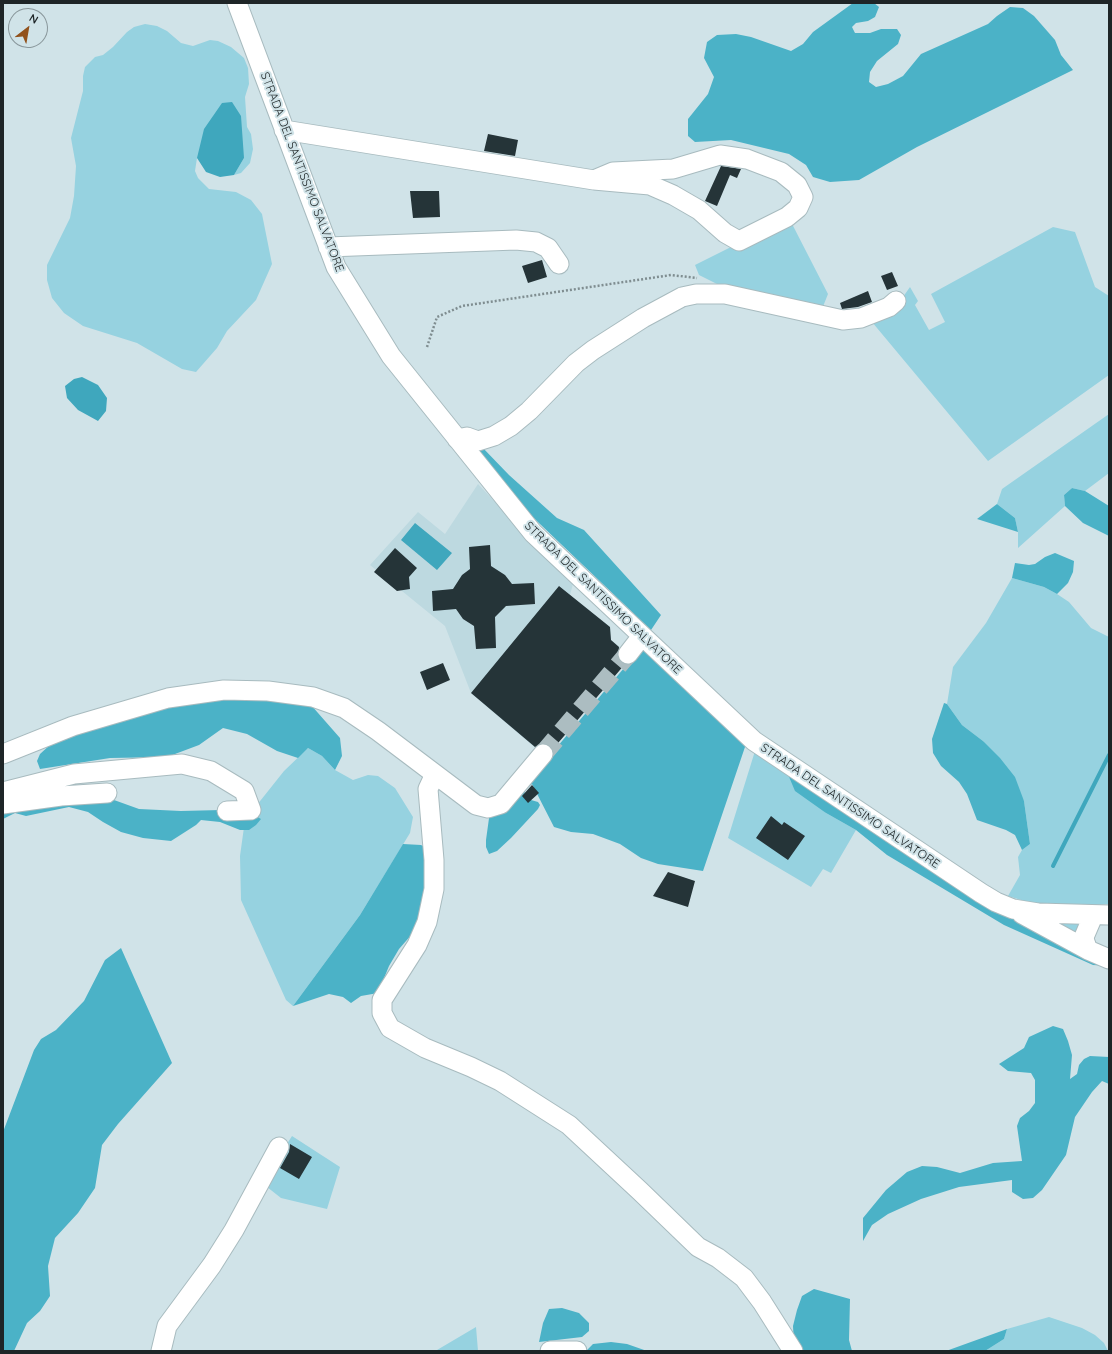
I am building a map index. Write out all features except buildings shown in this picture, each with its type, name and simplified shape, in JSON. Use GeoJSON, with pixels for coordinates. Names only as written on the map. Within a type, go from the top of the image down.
{"type":"FeatureCollection","features":[{"type":"Feature","properties":{"kind":"street","name":"STRADA DEL SANTISSIMO SALVATORE"},"geometry":{"type":"LineString","coordinates":[[237,3],[336,267],[391,356],[533,533],[754,742],[996,902],[1013,909],[1038,913],[1101,916]]}},
{"type":"Feature","properties":{"kind":"street"},"geometry":{"type":"LineString","coordinates":[[284,130],[594,180],[650,185],[699,210],[725,233],[739,241],[787,218],[798,208],[803,197],[797,185],[781,172],[747,159],[720,155],[673,169],[613,172],[594,180]]}},
{"type":"Feature","properties":{"kind":"street"},"geometry":{"type":"LineString","coordinates":[[328,247],[516,240],[536,242],[548,248],[559,264]]}},
{"type":"Feature","properties":{"kind":"street"},"geometry":{"type":"LineString","coordinates":[[457,439],[467,437],[478,440],[494,436],[511,426],[529,411],[576,363],[593,350],[643,318],[682,297],[696,294],[725,294],[842,320],[861,318],[889,307],[896,301]]}},
{"type":"Feature","properties":{"kind":"street"},"geometry":{"type":"LineString","coordinates":[[628,654],[642,636]]}},
{"type":"Feature","properties":{"kind":"street"},"geometry":{"type":"LineString","coordinates":[[3,754],[73,726],[168,698],[224,690],[268,691],[313,697],[344,708],[476,805],[488,808],[501,804],[543,754]]}},
{"type":"Feature","properties":{"kind":"street"},"geometry":{"type":"LineString","coordinates":[[3,792],[74,774],[182,764],[211,771],[244,791],[251,810],[227,811]]}},
{"type":"Feature","properties":{"kind":"street"},"geometry":{"type":"LineString","coordinates":[[434,774],[428,789],[434,860],[434,890],[427,922],[417,945],[382,1000],[382,1013],[390,1028],[425,1048],[500,1081],[568,1125],[698,1247],[718,1258],[744,1278],[762,1302],[793,1351]]}},
{"type":"Feature","properties":{"kind":"street"},"geometry":{"type":"LineString","coordinates":[[3,804],[61,796],[107,793]]}},
{"type":"Feature","properties":{"kind":"street"},"geometry":{"type":"LineString","coordinates":[[1013,909],[1088,950],[1109,959]]}},
{"type":"Feature","properties":{"kind":"street"},"geometry":{"type":"LineString","coordinates":[[1088,950],[1084,937],[1101,916]]}},
{"type":"Feature","properties":{"kind":"street"},"geometry":{"type":"LineString","coordinates":[[161,1351],[167,1326],[212,1265],[234,1230],[279,1147]]}},
{"type":"Feature","properties":{"kind":"street"},"geometry":{"type":"LineString","coordinates":[[550,1351],[577,1351]]}},
{"type":"Feature","properties":{"kind":"path"},"geometry":{"type":"LineString","coordinates":[[427,347],[437,317],[462,306],[671,275],[696,278],[703,281]]}},
{"type":"Feature","properties":{"kind":"shaded area"},"geometry":{"type":"Polygon","coordinates":[[[853,3],[874,3],[879,7],[875,17],[868,21],[856,23],[852,27],[855,33],[870,33],[881,29],[897,29],[901,35],[898,44],[877,61],[870,72],[869,82],[876,87],[888,84],[903,76],[921,54],[988,24],[1010,7],[1023,8],[1034,16],[1055,40],[1061,55],[1073,70],[917,147],[859,180],[830,182],[813,177],[806,165],[789,154],[731,140],[695,142],[688,136],[688,119],[708,94],[714,77],[704,58],[707,42],[717,35],[736,34],[751,37],[791,51],[803,44],[813,32],[853,3]]]}},
{"type":"Feature","properties":{"kind":"shaded area"},"geometry":{"type":"Polygon","coordinates":[[[145,24],[157,26],[167,31],[181,43],[193,46],[210,40],[218,41],[231,47],[244,58],[248,68],[249,84],[245,97],[247,127],[251,134],[253,149],[250,163],[241,173],[234,175],[244,158],[197,158],[195,171],[198,178],[209,189],[236,192],[251,200],[262,214],[272,264],[256,300],[227,331],[217,348],[196,372],[182,369],[137,343],[83,326],[64,313],[52,298],[47,280],[47,265],[70,218],[74,196],[76,166],[71,138],[83,91],[83,76],[85,67],[95,57],[103,55],[113,47],[127,32],[134,27],[145,24]]]}},
{"type":"Feature","properties":{"kind":"shaded area"},"geometry":{"type":"Polygon","coordinates":[[[232,102],[241,116],[244,158],[234,175],[220,177],[206,172],[197,158],[204,129],[222,103],[232,102]]]}},
{"type":"Feature","properties":{"kind":"shaded area"},"geometry":{"type":"Polygon","coordinates":[[[789,218],[828,294],[822,309],[719,285],[699,275],[695,265],[789,218]]]}},
{"type":"Feature","properties":{"kind":"shaded area"},"geometry":{"type":"Polygon","coordinates":[[[1053,227],[1075,232],[1095,287],[1109,296],[1109,375],[988,461],[872,322],[898,304],[910,287],[918,301],[915,305],[929,330],[945,322],[931,294],[1053,227]]]}},
{"type":"Feature","properties":{"kind":"shaded area"},"geometry":{"type":"Polygon","coordinates":[[[82,377],[98,385],[107,398],[106,411],[98,421],[78,410],[67,398],[65,386],[74,379],[82,377]]]}},
{"type":"Feature","properties":{"kind":"shaded area"},"geometry":{"type":"Polygon","coordinates":[[[1109,414],[1109,473],[1085,491],[1072,488],[1064,495],[1065,506],[1018,548],[1018,532],[1015,518],[997,504],[1002,489],[1109,414]]]}},
{"type":"Feature","properties":{"kind":"shaded area"},"geometry":{"type":"Polygon","coordinates":[[[470,444],[482,447],[509,475],[557,518],[584,530],[661,615],[651,630],[518,503],[470,444]]]}},
{"type":"Feature","properties":{"kind":"shaded area"},"geometry":{"type":"Polygon","coordinates":[[[478,484],[573,584],[570,595],[610,627],[611,640],[631,656],[546,757],[471,693],[445,626],[370,565],[418,512],[445,534],[478,484]]]}},
{"type":"Feature","properties":{"kind":"shaded area"},"geometry":{"type":"Polygon","coordinates":[[[1072,488],[1085,491],[1109,506],[1109,536],[1083,523],[1065,506],[1064,495],[1072,488]]]}},
{"type":"Feature","properties":{"kind":"shaded area"},"geometry":{"type":"Polygon","coordinates":[[[997,504],[1015,518],[1018,532],[977,519],[997,504]]]}},
{"type":"Feature","properties":{"kind":"shaded area"},"geometry":{"type":"Polygon","coordinates":[[[415,523],[452,553],[437,570],[401,540],[415,523]]]}},
{"type":"Feature","properties":{"kind":"shaded area"},"geometry":{"type":"Polygon","coordinates":[[[1055,553],[1074,561],[1073,572],[1068,583],[1057,594],[1044,587],[1012,578],[1015,563],[1029,565],[1035,564],[1045,557],[1055,553]]]}},
{"type":"Feature","properties":{"kind":"shaded area"},"geometry":{"type":"Polygon","coordinates":[[[1012,578],[1044,587],[1057,594],[1069,602],[1091,628],[1109,637],[1109,904],[1080,906],[1031,903],[1008,896],[1020,875],[1018,857],[1022,850],[1030,844],[1024,801],[983,741],[962,725],[947,704],[953,667],[986,623],[1012,578]]]}},
{"type":"Feature","properties":{"kind":"shaded area"},"geometry":{"type":"Polygon","coordinates":[[[641,648],[746,744],[703,871],[658,864],[641,858],[620,844],[593,834],[571,832],[554,827],[532,784],[525,790],[524,798],[538,802],[540,805],[538,809],[497,851],[489,854],[486,847],[486,840],[490,811],[529,780],[641,648]]]}},
{"type":"Feature","properties":{"kind":"shaded area"},"geometry":{"type":"Polygon","coordinates":[[[213,694],[311,705],[340,738],[342,756],[335,770],[322,756],[308,748],[298,758],[277,751],[247,734],[223,728],[199,745],[167,757],[110,758],[40,769],[37,761],[40,754],[51,744],[127,717],[213,694]]]}},
{"type":"Feature","properties":{"kind":"shaded area"},"geometry":{"type":"Polygon","coordinates":[[[944,703],[947,704],[962,725],[983,741],[1000,758],[1015,777],[1024,801],[1030,844],[1022,850],[1015,835],[1006,830],[977,820],[967,794],[959,782],[941,766],[933,753],[932,739],[944,703]]]}},
{"type":"Feature","properties":{"kind":"shaded area"},"geometry":{"type":"Polygon","coordinates":[[[308,748],[322,756],[335,770],[353,780],[368,775],[378,776],[395,788],[413,817],[410,833],[360,915],[293,1006],[286,1000],[241,900],[240,856],[245,820],[284,771],[308,748]]]}},
{"type":"Feature","properties":{"kind":"shaded area"},"geometry":{"type":"Polygon","coordinates":[[[755,751],[787,772],[826,813],[856,830],[831,873],[823,869],[811,887],[728,838],[755,751]]]}},
{"type":"Feature","properties":{"kind":"shaded area"},"geometry":{"type":"Polygon","coordinates":[[[787,772],[964,884],[1078,937],[1109,949],[1109,966],[1093,965],[1004,925],[887,855],[856,830],[826,813],[795,791],[787,772]]]}},
{"type":"Feature","properties":{"kind":"shaded area"},"geometry":{"type":"Polygon","coordinates":[[[94,798],[114,800],[139,809],[181,811],[221,810],[251,813],[261,819],[249,830],[240,830],[220,822],[201,820],[196,825],[171,841],[143,838],[121,832],[88,812],[69,807],[26,816],[15,813],[3,819],[3,805],[94,798]]]}},
{"type":"Feature","properties":{"kind":"shaded area"},"geometry":{"type":"Polygon","coordinates":[[[403,844],[421,845],[430,850],[433,882],[413,933],[399,949],[389,966],[378,993],[361,996],[351,1003],[343,997],[329,994],[293,1006],[360,915],[403,844]]]}},
{"type":"Feature","properties":{"kind":"shaded area"},"geometry":{"type":"Polygon","coordinates":[[[1078,917],[1078,937],[1046,918],[1078,917]]]}},
{"type":"Feature","properties":{"kind":"shaded area"},"geometry":{"type":"Polygon","coordinates":[[[121,948],[172,1063],[118,1124],[102,1145],[95,1188],[78,1213],[55,1238],[48,1266],[50,1296],[40,1311],[27,1323],[14,1351],[3,1351],[3,1132],[34,1050],[41,1039],[56,1030],[84,1001],[105,960],[121,948]]]}},
{"type":"Feature","properties":{"kind":"shaded area"},"geometry":{"type":"Polygon","coordinates":[[[1053,1026],[1063,1029],[1068,1041],[1072,1055],[1070,1079],[1077,1074],[1079,1065],[1084,1059],[1090,1056],[1109,1057],[1109,1084],[1102,1081],[1092,1092],[1075,1117],[1066,1155],[1042,1190],[1033,1198],[1023,1199],[1012,1192],[1012,1180],[959,1187],[921,1199],[888,1214],[872,1225],[863,1241],[863,1218],[886,1190],[907,1172],[922,1166],[937,1167],[960,1173],[993,1163],[1022,1161],[1017,1126],[1020,1118],[1029,1111],[1035,1103],[1035,1080],[1031,1073],[1008,1071],[999,1064],[1024,1048],[1029,1037],[1053,1026]]]}},
{"type":"Feature","properties":{"kind":"shaded area"},"geometry":{"type":"Polygon","coordinates":[[[292,1136],[340,1167],[327,1209],[281,1198],[262,1183],[292,1136]]]}},
{"type":"Feature","properties":{"kind":"shaded area"},"geometry":{"type":"Polygon","coordinates":[[[814,1289],[850,1299],[849,1340],[852,1351],[798,1351],[794,1344],[793,1326],[797,1310],[802,1296],[814,1289]]]}},
{"type":"Feature","properties":{"kind":"shaded area"},"geometry":{"type":"Polygon","coordinates":[[[562,1308],[579,1313],[589,1323],[589,1331],[582,1337],[539,1342],[543,1323],[549,1309],[562,1308]]]}},
{"type":"Feature","properties":{"kind":"shaded area"},"geometry":{"type":"Polygon","coordinates":[[[1049,1317],[1082,1328],[1095,1335],[1104,1343],[1108,1351],[985,1351],[1004,1339],[1007,1329],[1049,1317]]]}},
{"type":"Feature","properties":{"kind":"shaded area"},"geometry":{"type":"Polygon","coordinates":[[[476,1327],[478,1351],[436,1351],[437,1350],[476,1327]]]}},
{"type":"Feature","properties":{"kind":"shaded area"},"geometry":{"type":"Polygon","coordinates":[[[1007,1329],[1004,1339],[985,1351],[946,1351],[1007,1329]]]}},
{"type":"Feature","properties":{"kind":"shaded area"},"geometry":{"type":"Polygon","coordinates":[[[611,1342],[627,1344],[647,1351],[587,1350],[593,1344],[611,1342]]]}},
{"type":"Feature","properties":{"kind":"waterway"},"geometry":{"type":"LineString","coordinates":[[1053,866],[1109,755]]}},
{"type":"Feature","properties":{"kind":"tunnel"},"geometry":{"type":"LineString","coordinates":[[543,754],[628,654]]}}]}
